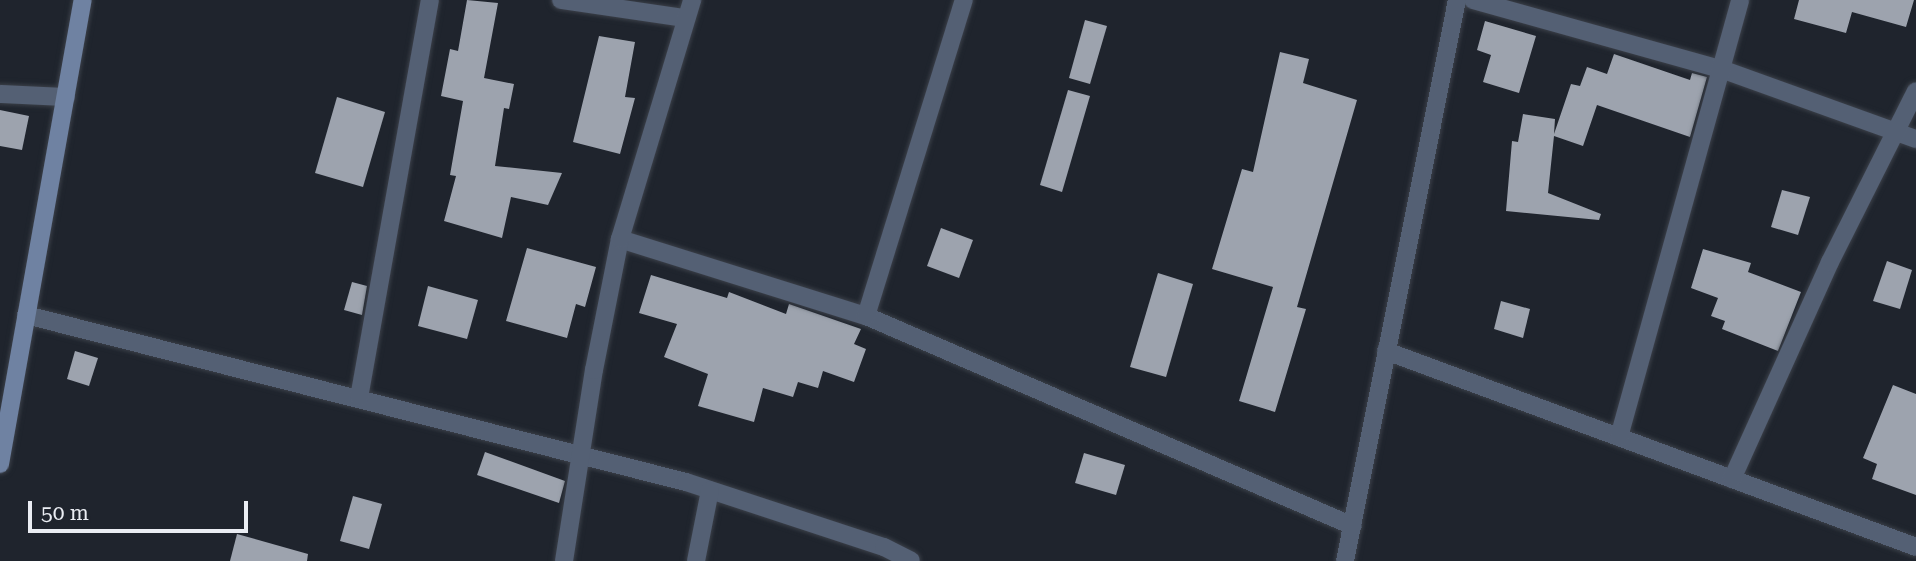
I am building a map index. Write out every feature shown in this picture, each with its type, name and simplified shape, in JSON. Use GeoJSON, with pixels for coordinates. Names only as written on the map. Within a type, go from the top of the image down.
{"type":"FeatureCollection","features":[{"type":"Feature","properties":{"kind":"street"},"geometry":{"type":"LineString","coordinates":[[0,464],[83,0]]}},
{"type":"Feature","properties":{"kind":"street"},"geometry":{"type":"LineString","coordinates":[[359,398],[430,0]]}},
{"type":"Feature","properties":{"kind":"street"},"geometry":{"type":"LineString","coordinates":[[561,0],[684,18]]}},
{"type":"Feature","properties":{"kind":"street"},"geometry":{"type":"LineString","coordinates":[[564,561],[620,239],[684,18],[692,0]]}},
{"type":"Feature","properties":{"kind":"street"},"geometry":{"type":"LineString","coordinates":[[866,316],[964,0]]}},
{"type":"Feature","properties":{"kind":"street"},"geometry":{"type":"LineString","coordinates":[[1345,561],[1457,0]]}},
{"type":"Feature","properties":{"kind":"street"},"geometry":{"type":"LineString","coordinates":[[1473,0],[1724,70],[1916,139]]}},
{"type":"Feature","properties":{"kind":"street"},"geometry":{"type":"LineString","coordinates":[[1619,437],[1724,70],[1741,0]]}},
{"type":"Feature","properties":{"kind":"street"},"geometry":{"type":"LineString","coordinates":[[1732,479],[1830,262],[1916,91]]}},
{"type":"Feature","properties":{"kind":"street"},"geometry":{"type":"LineString","coordinates":[[0,94],[66,97]]}},
{"type":"Feature","properties":{"kind":"street"},"geometry":{"type":"LineString","coordinates":[[620,239],[866,316],[1353,526]]}},
{"type":"Feature","properties":{"kind":"street"},"geometry":{"type":"LineString","coordinates":[[26,316],[359,398],[710,490],[884,547],[911,561]]}},
{"type":"Feature","properties":{"kind":"street"},"geometry":{"type":"LineString","coordinates":[[1387,351],[1916,547]]}},
{"type":"Feature","properties":{"kind":"street"},"geometry":{"type":"LineString","coordinates":[[696,561],[710,490]]}},
{"type":"Feature","properties":{"kind":"building"},"geometry":{"type":"Polygon","coordinates":[[[467,0],[498,3],[484,78],[514,84],[509,109],[504,108],[495,166],[562,173],[548,205],[511,197],[502,238],[444,221],[456,176],[450,175],[463,101],[441,96],[450,49],[458,51],[467,0]]]}},
{"type":"Feature","properties":{"kind":"building"},"geometry":{"type":"Polygon","coordinates":[[[1799,0],[1914,0],[1906,27],[1852,12],[1846,33],[1794,19],[1799,0]]]}},
{"type":"Feature","properties":{"kind":"building"},"geometry":{"type":"Polygon","coordinates":[[[1085,20],[1107,26],[1090,84],[1069,78],[1085,20]]]}},
{"type":"Feature","properties":{"kind":"building"},"geometry":{"type":"Polygon","coordinates":[[[1485,21],[1536,36],[1519,93],[1483,82],[1491,55],[1477,50],[1485,21]]]}},
{"type":"Feature","properties":{"kind":"building"},"geometry":{"type":"Polygon","coordinates":[[[599,36],[635,42],[625,97],[635,98],[620,154],[573,142],[599,36]]]}},
{"type":"Feature","properties":{"kind":"building"},"geometry":{"type":"Polygon","coordinates":[[[1280,52],[1309,59],[1303,83],[1357,100],[1297,307],[1306,309],[1275,412],[1239,401],[1273,287],[1212,269],[1242,169],[1253,172],[1280,52]]]}},
{"type":"Feature","properties":{"kind":"building"},"geometry":{"type":"Polygon","coordinates":[[[1614,54],[1690,80],[1692,73],[1707,77],[1690,137],[1597,105],[1583,146],[1554,136],[1548,193],[1601,214],[1599,220],[1506,211],[1512,141],[1518,142],[1523,114],[1555,119],[1554,134],[1571,84],[1580,86],[1587,67],[1607,74],[1614,54]]]}},
{"type":"Feature","properties":{"kind":"building"},"geometry":{"type":"Polygon","coordinates":[[[1068,90],[1090,96],[1062,192],[1040,185],[1068,90]]]}},
{"type":"Feature","properties":{"kind":"building"},"geometry":{"type":"Polygon","coordinates":[[[337,97],[385,112],[363,187],[315,173],[337,97]]]}},
{"type":"Feature","properties":{"kind":"building"},"geometry":{"type":"Polygon","coordinates":[[[0,110],[29,116],[22,150],[0,146],[0,110]]]}},
{"type":"Feature","properties":{"kind":"building"},"geometry":{"type":"Polygon","coordinates":[[[1782,190],[1810,197],[1798,235],[1771,227],[1782,190]]]}},
{"type":"Feature","properties":{"kind":"building"},"geometry":{"type":"Polygon","coordinates":[[[941,228],[973,240],[959,278],[927,266],[941,228]]]}},
{"type":"Feature","properties":{"kind":"building"},"geometry":{"type":"Polygon","coordinates":[[[527,248],[596,267],[585,307],[576,304],[567,338],[506,321],[527,248]]]}},
{"type":"Feature","properties":{"kind":"building"},"geometry":{"type":"Polygon","coordinates":[[[1703,249],[1751,263],[1748,272],[1801,292],[1778,351],[1722,329],[1725,321],[1711,316],[1718,298],[1691,288],[1703,249]]]}},
{"type":"Feature","properties":{"kind":"building"},"geometry":{"type":"Polygon","coordinates":[[[1887,261],[1912,270],[1900,309],[1873,301],[1887,261]]]}},
{"type":"Feature","properties":{"kind":"building"},"geometry":{"type":"Polygon","coordinates":[[[1158,273],[1193,284],[1166,377],[1130,367],[1158,273]]]}},
{"type":"Feature","properties":{"kind":"building"},"geometry":{"type":"Polygon","coordinates":[[[651,275],[727,298],[729,292],[786,314],[789,304],[861,329],[854,344],[866,349],[854,382],[823,371],[818,388],[798,382],[793,397],[763,388],[754,422],[698,406],[708,374],[664,357],[677,324],[639,313],[651,275]]]}},
{"type":"Feature","properties":{"kind":"building"},"geometry":{"type":"Polygon","coordinates":[[[352,282],[367,286],[362,315],[344,310],[352,282]]]}},
{"type":"Feature","properties":{"kind":"building"},"geometry":{"type":"Polygon","coordinates":[[[428,286],[478,300],[467,339],[418,326],[428,286]]]}},
{"type":"Feature","properties":{"kind":"building"},"geometry":{"type":"Polygon","coordinates":[[[1501,301],[1530,309],[1523,338],[1494,329],[1501,301]]]}},
{"type":"Feature","properties":{"kind":"building"},"geometry":{"type":"Polygon","coordinates":[[[75,351],[98,358],[89,386],[67,379],[75,351]]]}},
{"type":"Feature","properties":{"kind":"building"},"geometry":{"type":"Polygon","coordinates":[[[1893,385],[1916,394],[1916,495],[1872,479],[1877,464],[1863,458],[1893,385]]]}},
{"type":"Feature","properties":{"kind":"building"},"geometry":{"type":"Polygon","coordinates":[[[485,452],[565,481],[559,503],[477,475],[485,452]]]}},
{"type":"Feature","properties":{"kind":"building"},"geometry":{"type":"Polygon","coordinates":[[[1084,453],[1125,465],[1116,495],[1075,483],[1084,453]]]}},
{"type":"Feature","properties":{"kind":"building"},"geometry":{"type":"Polygon","coordinates":[[[353,496],[382,504],[369,549],[340,541],[353,496]]]}},
{"type":"Feature","properties":{"kind":"building"},"geometry":{"type":"Polygon","coordinates":[[[237,534],[308,554],[307,561],[230,561],[237,534]]]}}]}
